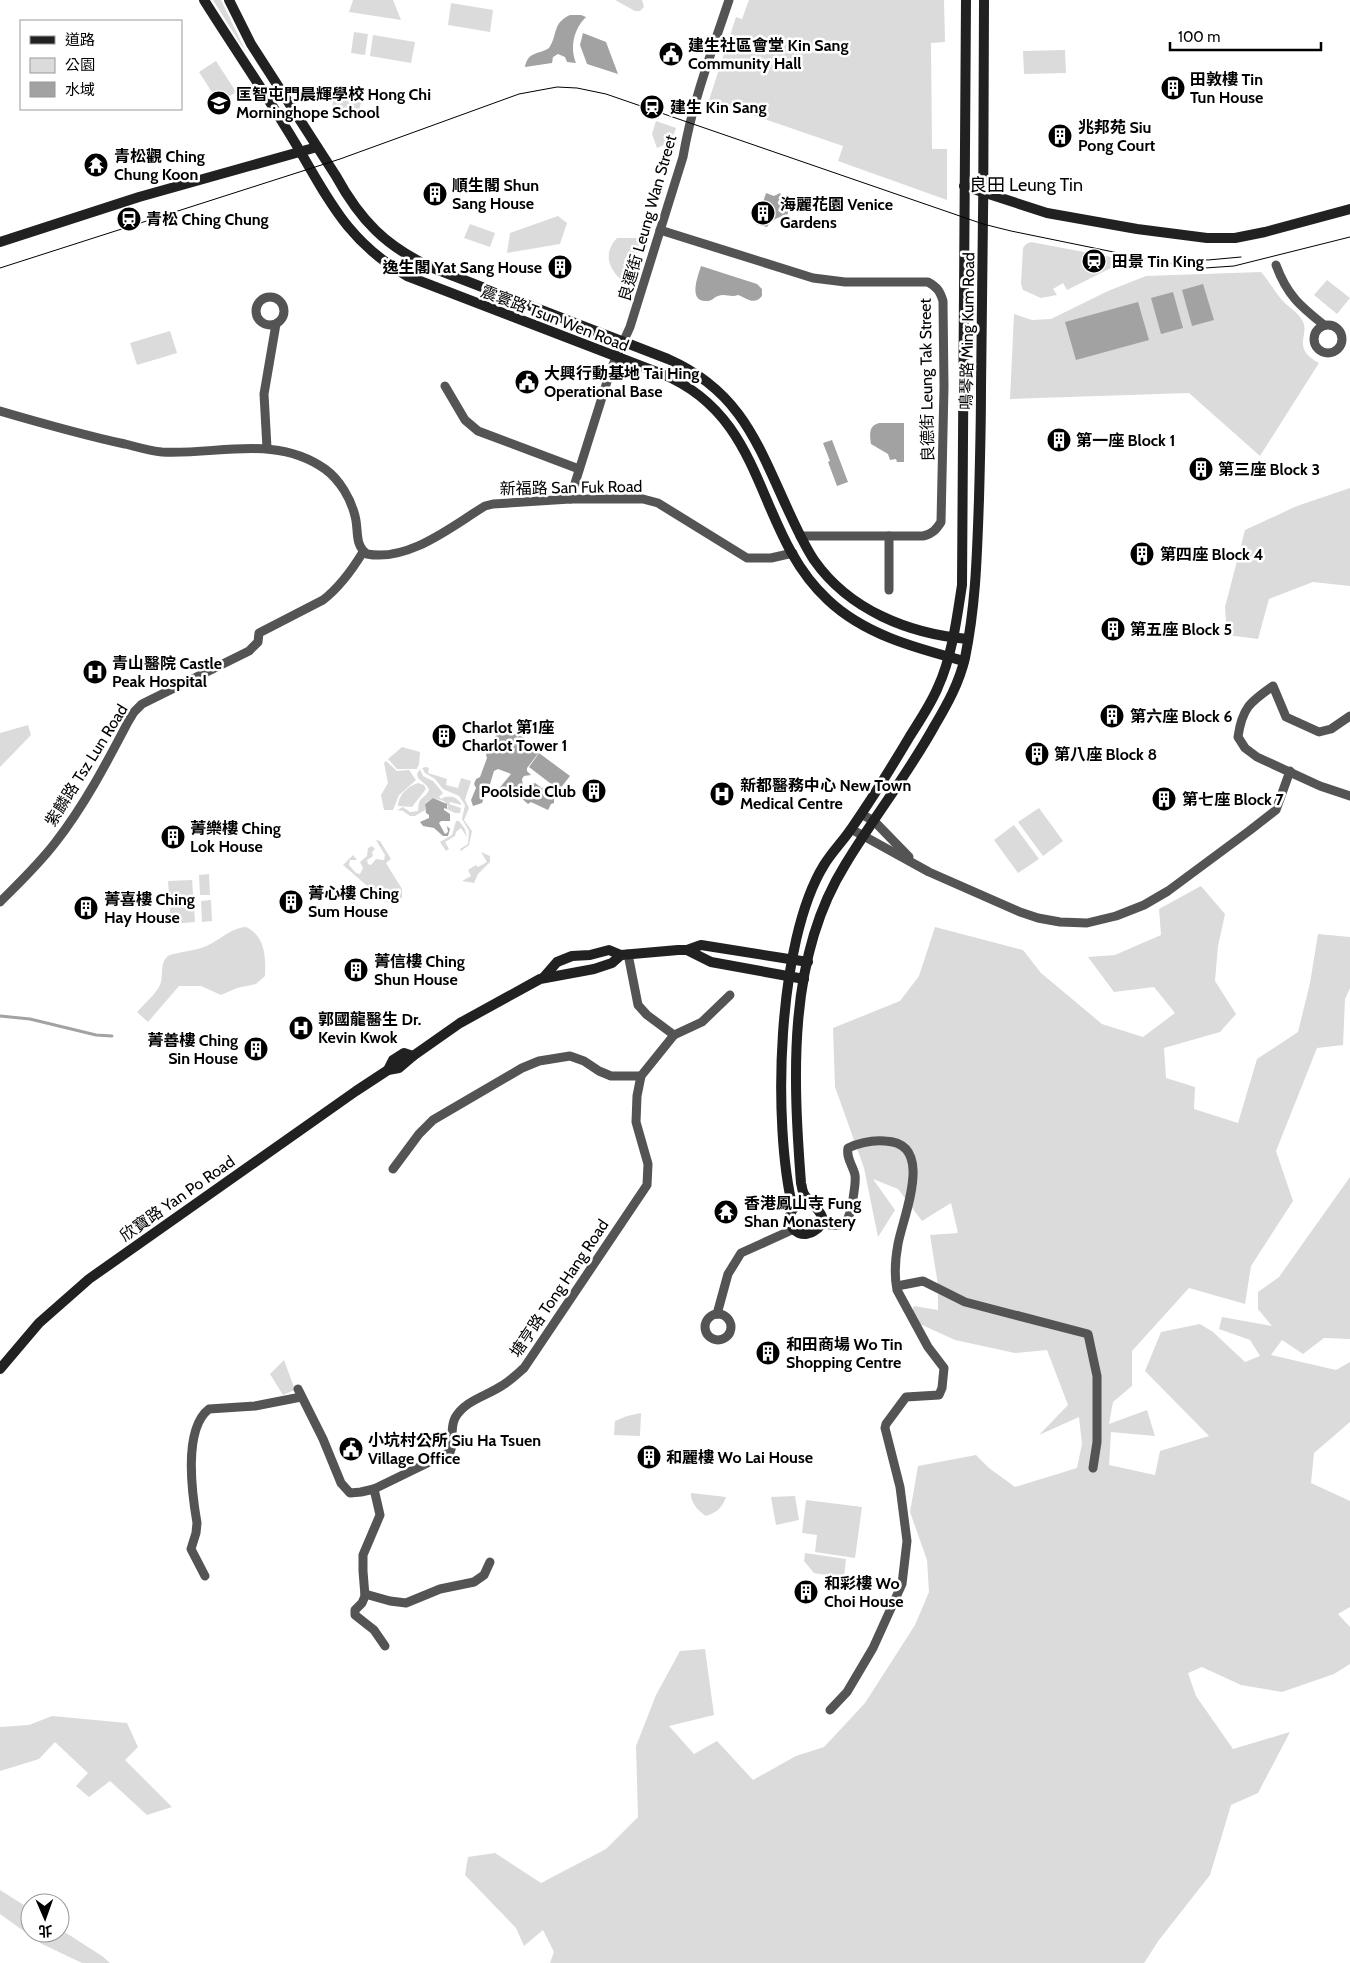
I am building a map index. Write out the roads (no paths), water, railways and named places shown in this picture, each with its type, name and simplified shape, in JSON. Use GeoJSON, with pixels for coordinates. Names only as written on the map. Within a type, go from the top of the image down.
{"type":"FeatureCollection","features":[{"type":"Feature","properties":{"kind":"main road","name":"震寰路 Tsun Wen Road"},"geometry":{"type":"LineString","coordinates":[[204,0],[344,224],[358,240],[389,266],[407,276],[684,385],[705,399],[725,419],[741,443],[793,553],[818,589],[848,617],[886,637],[964,661]]}},
{"type":"Feature","properties":{"kind":"main road","name":"震寰路 Tsun Wen Road"},"geometry":{"type":"LineString","coordinates":[[229,0],[251,44],[358,213],[371,227],[399,251],[433,268],[682,365],[707,380],[728,400],[746,423],[800,536],[822,570],[840,589],[862,606],[897,622],[952,637],[968,639]]}},
{"type":"Feature","properties":{"kind":"main road","name":"鳴琴路 Ming Kum Road"},"geometry":{"type":"LineString","coordinates":[[792,1209],[784,1159],[781,1091],[790,977],[801,920],[807,902],[824,866],[889,772],[934,696],[944,672],[959,608],[963,571],[966,0]]}},
{"type":"Feature","properties":{"kind":"main road","name":"鳴琴路 Ming Kum Road"},"geometry":{"type":"LineString","coordinates":[[816,1206],[804,1193],[800,1183],[796,1102],[797,1036],[804,979],[818,920],[827,897],[864,836],[907,774],[956,688],[968,639],[977,573],[981,417],[984,0]]}},
{"type":"Feature","properties":{"kind":"main road"},"geometry":{"type":"LineString","coordinates":[[0,242],[139,197],[317,146]]}},
{"type":"Feature","properties":{"kind":"main road"},"geometry":{"type":"LineString","coordinates":[[964,186],[1056,215],[1137,229],[1207,238],[1235,238],[1265,232],[1350,209]]}},
{"type":"Feature","properties":{"kind":"main road","name":"欣寶路 Yan Po Road"},"geometry":{"type":"LineString","coordinates":[[0,1369],[39,1323],[95,1274],[388,1070],[393,1060],[404,1054],[412,1056],[463,1020],[544,977],[557,962],[572,956],[590,955],[609,950],[624,954],[687,950],[701,945],[808,962]]}},
{"type":"Feature","properties":{"kind":"main road"},"geometry":{"type":"LineString","coordinates":[[687,950],[711,962],[804,979]]}},
{"type":"Feature","properties":{"kind":"main road","name":"欣寶路 Yan Po Road"},"geometry":{"type":"LineString","coordinates":[[544,977],[561,976],[612,964],[624,954]]}},
{"type":"Feature","properties":{"kind":"main road"},"geometry":{"type":"LineString","coordinates":[[801,1203],[811,1203],[816,1206],[821,1214],[818,1228],[808,1234],[803,1234],[794,1229],[790,1219],[792,1209],[801,1203]]}},
{"type":"Feature","properties":{"kind":"street","name":"良運街 Leung Wan Street"},"geometry":{"type":"LineString","coordinates":[[570,499],[616,358],[630,327],[683,157],[686,136],[729,0]]}},
{"type":"Feature","properties":{"kind":"street","name":"良德街 Leung Tak Street"},"geometry":{"type":"LineString","coordinates":[[660,230],[813,278],[845,282],[928,282],[941,293],[943,301],[944,387],[941,522],[937,530],[929,535],[800,536]]}},
{"type":"Feature","properties":{"kind":"street"},"geometry":{"type":"LineString","coordinates":[[1276,265],[1283,283],[1292,296],[1324,325]]}},
{"type":"Feature","properties":{"kind":"street"},"geometry":{"type":"LineString","coordinates":[[267,448],[264,394],[276,324]]}},
{"type":"Feature","properties":{"kind":"street"},"geometry":{"type":"LineString","coordinates":[[445,386],[465,420],[478,431],[579,469]]}},
{"type":"Feature","properties":{"kind":"street"},"geometry":{"type":"LineString","coordinates":[[0,411],[95,438],[161,452],[267,448],[298,454],[326,470],[340,485],[351,502],[356,518],[358,543],[363,552]]}},
{"type":"Feature","properties":{"kind":"street","name":"新福路 San Fuk Road"},"geometry":{"type":"LineString","coordinates":[[363,552],[373,556],[414,548],[485,506],[493,504],[570,499],[648,499],[658,503],[747,558],[771,558],[793,553]]}},
{"type":"Feature","properties":{"kind":"street"},"geometry":{"type":"LineString","coordinates":[[889,536],[889,590]]}},
{"type":"Feature","properties":{"kind":"street","name":"紫麟路 Tsz Lun Road"},"geometry":{"type":"LineString","coordinates":[[0,902],[39,862],[67,827],[91,790],[134,712],[142,704],[249,651],[258,642],[259,633],[324,600],[340,585],[363,552]]}},
{"type":"Feature","properties":{"kind":"street"},"geometry":{"type":"LineString","coordinates":[[1350,716],[1330,729],[1319,732],[1286,717],[1273,686],[1256,698],[1242,715],[1238,737],[1245,748],[1257,758],[1290,771],[1320,786],[1350,796]]}},
{"type":"Feature","properties":{"kind":"street"},"geometry":{"type":"LineString","coordinates":[[851,829],[954,883],[1020,912],[1060,922],[1086,922],[1116,916],[1144,905],[1168,891],[1276,810],[1290,771]]}},
{"type":"Feature","properties":{"kind":"street"},"geometry":{"type":"LineString","coordinates":[[861,814],[874,821],[916,864]]}},
{"type":"Feature","properties":{"kind":"street"},"geometry":{"type":"LineString","coordinates":[[624,954],[638,1005],[647,1015],[674,1036]]}},
{"type":"Feature","properties":{"kind":"street","name":"塘亨路 Tong Hang Road"},"geometry":{"type":"LineString","coordinates":[[205,1576],[192,1549],[197,1523],[192,1456],[195,1434],[201,1418],[209,1408],[255,1406],[300,1393],[323,1439],[340,1483],[350,1492],[374,1489],[450,1452],[453,1446],[451,1433],[454,1420],[462,1408],[502,1386],[524,1368],[647,1185],[647,1160],[636,1122],[637,1096],[641,1076],[674,1036],[702,1022],[730,995]]}},
{"type":"Feature","properties":{"kind":"street"},"geometry":{"type":"LineString","coordinates":[[393,1169],[419,1134],[433,1120],[522,1068],[539,1061],[570,1056],[584,1061],[611,1076],[641,1076]]}},
{"type":"Feature","properties":{"kind":"street"},"geometry":{"type":"LineString","coordinates":[[820,1223],[834,1226],[843,1225],[849,1220],[856,1178],[847,1153],[848,1148],[856,1144],[879,1140],[895,1141],[906,1148],[911,1158],[913,1186],[898,1244],[895,1269],[896,1286],[928,1347],[944,1368],[941,1392],[936,1396],[906,1397],[886,1424],[886,1434],[900,1487],[907,1541],[902,1584],[873,1648],[847,1692],[830,1710]]}},
{"type":"Feature","properties":{"kind":"street"},"geometry":{"type":"LineString","coordinates":[[717,1314],[728,1274],[741,1254],[761,1242],[794,1229]]}},
{"type":"Feature","properties":{"kind":"street"},"geometry":{"type":"LineString","coordinates":[[896,1286],[923,1281],[965,1302],[1088,1334],[1097,1376],[1097,1442],[1093,1468]]}},
{"type":"Feature","properties":{"kind":"street"},"geometry":{"type":"LineString","coordinates":[[374,1489],[380,1515],[363,1554],[362,1571],[365,1594],[364,1600],[355,1610],[355,1615],[374,1630],[385,1646]]}},
{"type":"Feature","properties":{"kind":"street"},"geometry":{"type":"LineString","coordinates":[[365,1594],[406,1603],[440,1589],[474,1582],[484,1575],[490,1562]]}},
{"type":"Feature","properties":{"kind":"water"},"geometry":{"type":"Polygon","coordinates":[[[570,15],[586,17],[578,28],[574,39],[573,51],[576,63],[567,62],[565,57],[558,54],[553,57],[552,63],[525,67],[528,58],[549,48],[560,22],[570,15]]]}},
{"type":"Feature","properties":{"kind":"water"},"geometry":{"type":"Polygon","coordinates":[[[583,33],[606,42],[618,74],[587,64],[580,45],[583,33]]]}},
{"type":"Feature","properties":{"kind":"water"},"geometry":{"type":"Polygon","coordinates":[[[766,193],[774,196],[780,193],[783,199],[791,201],[787,216],[781,216],[767,227],[756,224],[766,193]]]}},
{"type":"Feature","properties":{"kind":"water"},"geometry":{"type":"Polygon","coordinates":[[[701,266],[757,284],[762,289],[762,296],[753,301],[738,295],[721,295],[709,301],[702,300],[698,298],[696,293],[696,282],[701,266]]]}},
{"type":"Feature","properties":{"kind":"water"},"geometry":{"type":"Polygon","coordinates":[[[1203,284],[1214,320],[1192,326],[1182,290],[1203,284]]]}},
{"type":"Feature","properties":{"kind":"water"},"geometry":{"type":"Polygon","coordinates":[[[1173,292],[1183,328],[1161,334],[1151,298],[1173,292]]]}},
{"type":"Feature","properties":{"kind":"water"},"geometry":{"type":"Polygon","coordinates":[[[1138,302],[1149,340],[1076,360],[1065,322],[1138,302]]]}},
{"type":"Feature","properties":{"kind":"water"},"geometry":{"type":"Polygon","coordinates":[[[904,423],[904,462],[897,462],[896,459],[890,460],[888,454],[871,444],[871,429],[875,424],[904,423]]]}},
{"type":"Feature","properties":{"kind":"water"},"geometry":{"type":"Polygon","coordinates":[[[832,440],[848,482],[837,486],[823,443],[832,440]]]}},
{"type":"Feature","properties":{"kind":"water"},"geometry":{"type":"Polygon","coordinates":[[[499,728],[523,737],[540,751],[527,768],[531,775],[524,776],[522,779],[523,786],[520,788],[518,786],[505,799],[497,791],[511,774],[498,769],[494,771],[489,794],[485,795],[482,803],[473,806],[471,800],[476,788],[474,784],[476,779],[480,777],[487,758],[488,749],[491,748],[499,728]]]}},
{"type":"Feature","properties":{"kind":"water"},"geometry":{"type":"Polygon","coordinates":[[[539,753],[570,776],[559,790],[529,767],[539,753]]]}},
{"type":"Feature","properties":{"kind":"water"},"geometry":{"type":"Polygon","coordinates":[[[535,783],[554,797],[554,803],[551,804],[548,810],[531,802],[528,804],[520,797],[527,786],[535,783]]]}},
{"type":"Feature","properties":{"kind":"water"},"geometry":{"type":"Polygon","coordinates":[[[433,798],[447,804],[447,809],[444,808],[444,810],[450,814],[450,821],[441,821],[439,823],[445,834],[448,832],[447,826],[450,829],[448,836],[443,836],[434,828],[423,826],[420,822],[429,818],[429,815],[426,813],[425,804],[433,798]]]}},
{"type":"Feature","properties":{"kind":"waterway"},"geometry":{"type":"LineString","coordinates":[[0,1016],[30,1019],[96,1035],[112,1036]]}},
{"type":"Feature","properties":{"kind":"tram line"},"geometry":{"type":"LineString","coordinates":[[0,268],[340,159],[519,94],[557,87],[577,88],[606,94],[983,224],[1177,265],[1205,268],[1234,266],[1350,237]]}},
{"type":"Feature","properties":{"kind":"tram line"},"geometry":{"type":"LineString","coordinates":[[1179,258],[1208,260],[1241,257]]}},
{"type":"Feature","properties":{"kind":"place","name":"建生社區會堂 Kin Sang Community Hall"},"geometry":{"type":"Point","coordinates":[671,54]}},
{"type":"Feature","properties":{"kind":"place","name":"田敦樓 Tin Tun House"},"geometry":{"type":"Point","coordinates":[1173,88]}},
{"type":"Feature","properties":{"kind":"place","name":"匡智屯門晨輝學校 Hong Chi Morninghope School"},"geometry":{"type":"Point","coordinates":[219,103]}},
{"type":"Feature","properties":{"kind":"place","name":"建生 Kin Sang"},"geometry":{"type":"Point","coordinates":[652,107]}},
{"type":"Feature","properties":{"kind":"place","name":"兆邦苑 Siu Pong Court"},"geometry":{"type":"Point","coordinates":[1060,136]}},
{"type":"Feature","properties":{"kind":"place","name":"青松觀 Ching Chung Koon"},"geometry":{"type":"Point","coordinates":[96,165]}},
{"type":"Feature","properties":{"kind":"place","name":"順生閣 Shun Sang House"},"geometry":{"type":"Point","coordinates":[435,194]}},
{"type":"Feature","properties":{"kind":"place","name":"海麗花園 Venice Gardens"},"geometry":{"type":"Point","coordinates":[763,213]}},
{"type":"Feature","properties":{"kind":"place","name":"青松 Ching Chung"},"geometry":{"type":"Point","coordinates":[129,219]}},
{"type":"Feature","properties":{"kind":"place","name":"田景 Tin King"},"geometry":{"type":"Point","coordinates":[1094,261]}},
{"type":"Feature","properties":{"kind":"place","name":"逸生閣 Yat Sang House"},"geometry":{"type":"Point","coordinates":[560,267]}},
{"type":"Feature","properties":{"kind":"place","name":"大興行動基地 Tai Hing Operational Base"},"geometry":{"type":"Point","coordinates":[527,382]}},
{"type":"Feature","properties":{"kind":"place","name":"第一座 Block 1"},"geometry":{"type":"Point","coordinates":[1059,440]}},
{"type":"Feature","properties":{"kind":"place","name":"第三座 Block 3"},"geometry":{"type":"Point","coordinates":[1201,469]}},
{"type":"Feature","properties":{"kind":"place","name":"第四座 Block 4"},"geometry":{"type":"Point","coordinates":[1142,554]}},
{"type":"Feature","properties":{"kind":"place","name":"第五座 Block 5"},"geometry":{"type":"Point","coordinates":[1113,629]}},
{"type":"Feature","properties":{"kind":"place","name":"青山醫院 Castle Peak Hospital"},"geometry":{"type":"Point","coordinates":[95,672]}},
{"type":"Feature","properties":{"kind":"place","name":"第六座 Block 6"},"geometry":{"type":"Point","coordinates":[1112,716]}},
{"type":"Feature","properties":{"kind":"place","name":"Charlot 第1座 Charlot Tower 1"},"geometry":{"type":"Point","coordinates":[444,736]}},
{"type":"Feature","properties":{"kind":"place","name":"第八座 Block 8"},"geometry":{"type":"Point","coordinates":[1037,754]}},
{"type":"Feature","properties":{"kind":"place","name":"Poolside Club"},"geometry":{"type":"Point","coordinates":[594,791]}},
{"type":"Feature","properties":{"kind":"place","name":"新都醫務中心 New Town Medical Centre"},"geometry":{"type":"Point","coordinates":[722,794]}},
{"type":"Feature","properties":{"kind":"place","name":"第七座 Block 7"},"geometry":{"type":"Point","coordinates":[1164,799]}},
{"type":"Feature","properties":{"kind":"place","name":"菁樂樓 Ching Lok House"},"geometry":{"type":"Point","coordinates":[173,837]}},
{"type":"Feature","properties":{"kind":"place","name":"菁心樓 Ching Sum House"},"geometry":{"type":"Point","coordinates":[291,902]}},
{"type":"Feature","properties":{"kind":"place","name":"菁喜樓 Ching Hay House"},"geometry":{"type":"Point","coordinates":[86,908]}},
{"type":"Feature","properties":{"kind":"place","name":"菁信樓 Ching Shun House"},"geometry":{"type":"Point","coordinates":[356,970]}},
{"type":"Feature","properties":{"kind":"place","name":"郭國龍醫生 Dr. Kevin Kwok"},"geometry":{"type":"Point","coordinates":[301,1028]}},
{"type":"Feature","properties":{"kind":"place","name":"菁善樓 Ching Sin House"},"geometry":{"type":"Point","coordinates":[256,1049]}},
{"type":"Feature","properties":{"kind":"place","name":"香港鳳山寺 Fung Shan Monastery"},"geometry":{"type":"Point","coordinates":[726,1212]}},
{"type":"Feature","properties":{"kind":"place","name":"和田商場 Wo Tin Shopping Centre"},"geometry":{"type":"Point","coordinates":[768,1353]}},
{"type":"Feature","properties":{"kind":"place","name":"小坑村公所 Siu Ha Tsuen Village Office"},"geometry":{"type":"Point","coordinates":[351,1449]}},
{"type":"Feature","properties":{"kind":"place","name":"和麗樓 Wo Lai House"},"geometry":{"type":"Point","coordinates":[649,1457]}},
{"type":"Feature","properties":{"kind":"place","name":"和彩樓 Wo Choi House"},"geometry":{"type":"Point","coordinates":[806,1592]}},
{"type":"Feature","properties":{"kind":"district","name":"良田 Leung Tin"},"geometry":{"type":"Point","coordinates":[1026,185]}}]}
